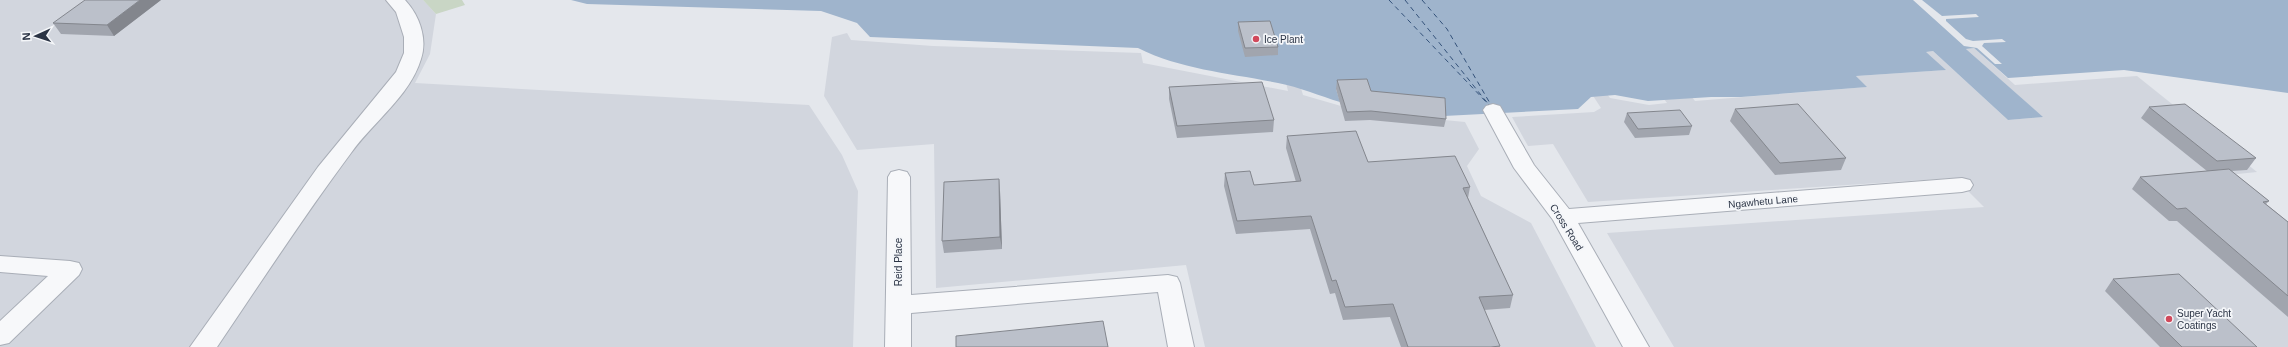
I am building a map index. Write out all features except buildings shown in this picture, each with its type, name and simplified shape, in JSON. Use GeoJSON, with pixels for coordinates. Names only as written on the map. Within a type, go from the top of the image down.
{"type":"FeatureCollection","features":[{"type":"Feature","properties":{"kind":"street"},"geometry":{"type":"LineString","coordinates":[[203,347],[323,175],[396,85],[412,60],[412,31],[407,15],[395,0]]}},
{"type":"Feature","properties":{"kind":"street","name":"Cross Road"},"geometry":{"type":"LineString","coordinates":[[1487,111],[1515,149],[1525,168],[1563,217],[1636,347]]}},
{"type":"Feature","properties":{"kind":"street","name":"Reid Place"},"geometry":{"type":"LineString","coordinates":[[898,347],[899,177]]}},
{"type":"Feature","properties":{"kind":"street","name":"Ngawhetu Lane"},"geometry":{"type":"LineString","coordinates":[[1563,217],[1962,185]]}},
{"type":"Feature","properties":{"kind":"street"},"geometry":{"type":"LineString","coordinates":[[0,264],[70,269],[0,336]]}},
{"type":"Feature","properties":{"kind":"street"},"geometry":{"type":"LineString","coordinates":[[898,305],[1168,283],[1181,347]]}},
{"type":"Feature","properties":{"kind":"shaded area"},"geometry":{"type":"Polygon","coordinates":[[[0,0],[423,0],[436,14],[430,54],[415,83],[809,105],[842,155],[858,191],[853,347],[0,347],[0,0]]]}},
{"type":"Feature","properties":{"kind":"shaded area"},"geometry":{"type":"Polygon","coordinates":[[[847,33],[851,40],[933,46],[1141,53],[1143,63],[1288,91],[1281,62],[1291,55],[1303,95],[1341,106],[1336,89],[1444,120],[1465,122],[1479,149],[1467,166],[1481,196],[1531,223],[1596,347],[1205,347],[1186,265],[936,288],[934,144],[857,150],[824,96],[832,37],[847,33]]]}},
{"type":"Feature","properties":{"kind":"shaded area"},"geometry":{"type":"Polygon","coordinates":[[[1974,48],[2015,85],[2137,76],[2257,172],[2218,176],[2288,233],[2288,347],[1674,347],[1607,233],[1984,207],[1955,178],[1588,202],[1553,144],[1528,146],[1512,117],[1594,112],[1601,108],[1584,82],[1580,82],[1578,80],[1566,80],[1562,75],[1700,65],[1702,68],[1671,70],[1695,101],[1866,87],[1856,76],[1945,70],[1925,52],[1933,51],[2008,120],[2042,117],[1966,49],[1974,48]],[[1644,72],[1616,74],[1622,82],[1600,84],[1610,98],[1649,105],[1667,103],[1644,72]]]}},
{"type":"Feature","properties":{"kind":"green space"},"geometry":{"type":"Polygon","coordinates":[[[423,0],[462,0],[465,5],[436,14],[423,0]]]}},
{"type":"Feature","properties":{"kind":"water"},"geometry":{"type":"Polygon","coordinates":[[[571,0],[2288,0],[2288,93],[2124,70],[2008,78],[1974,48],[1966,49],[2043,117],[2008,120],[1933,51],[1926,52],[1946,70],[1856,76],[1867,87],[1741,97],[1711,97],[1648,101],[1615,95],[1591,97],[1578,109],[1444,116],[1336,89],[1340,102],[1286,85],[1189,66],[1138,48],[870,37],[857,23],[821,11],[587,4],[571,0]]]}},
{"type":"Feature","properties":{"kind":"pier"},"geometry":{"type":"Polygon","coordinates":[[[1913,0],[1922,0],[1942,16],[1976,14],[1979,17],[1946,19],[1946,21],[1966,39],[1973,41],[2002,39],[2006,42],[1984,43],[1982,46],[2002,64],[1995,64],[1977,48],[1964,46],[1913,0]]]}},
{"type":"Feature","properties":{"kind":"ferry route"},"geometry":{"type":"LineString","coordinates":[[1389,0],[1489,105],[1405,0]]}},
{"type":"Feature","properties":{"kind":"ferry route"},"geometry":{"type":"LineString","coordinates":[[1422,0],[1447,29],[1491,105]]}},
{"type":"Feature","properties":{"kind":"place","name":"Ice Plant"},"geometry":{"type":"Point","coordinates":[1256,39]}},
{"type":"Feature","properties":{"kind":"place","name":"Super Yacht Coatings"},"geometry":{"type":"Point","coordinates":[2169,319]}}]}
